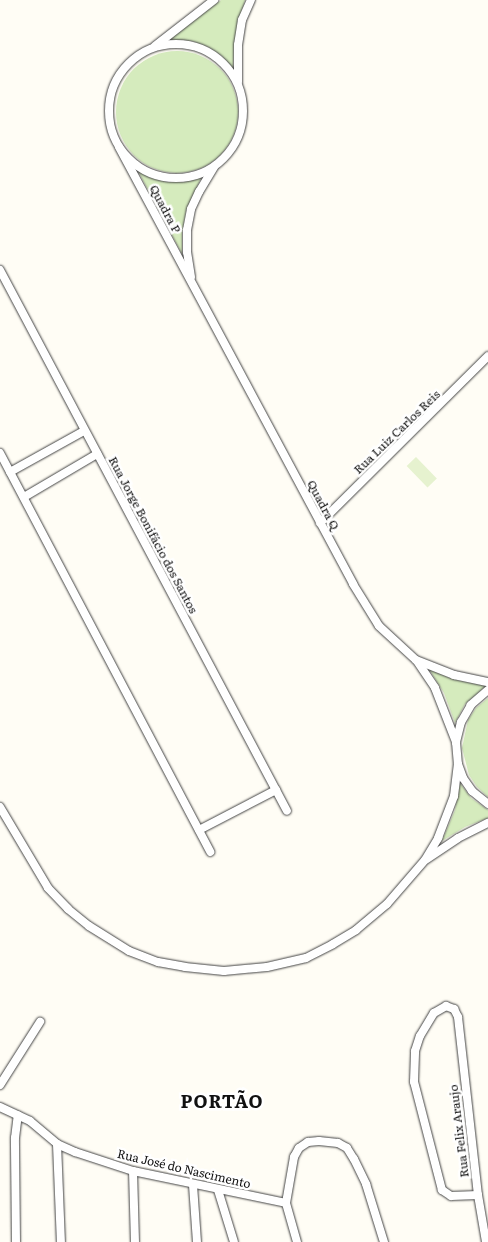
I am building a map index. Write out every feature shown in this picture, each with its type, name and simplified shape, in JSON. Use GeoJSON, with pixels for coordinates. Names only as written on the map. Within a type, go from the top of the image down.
{"type":"FeatureCollection","features":[{"type":"Feature","properties":{"kind":"street"},"geometry":{"type":"LineString","coordinates":[[214,0],[152,48],[134,58],[121,73],[112,90],[109,110],[111,129],[119,147],[130,161],[145,171],[162,177],[180,178],[198,175],[214,167]]}},
{"type":"Feature","properties":{"kind":"street"},"geometry":{"type":"LineString","coordinates":[[191,281],[187,252],[190,216],[199,192],[214,167],[228,154],[238,138],[243,119],[243,100],[238,82],[238,45],[242,20],[251,0]]}},
{"type":"Feature","properties":{"kind":"street"},"geometry":{"type":"LineString","coordinates":[[152,48],[172,44],[192,45],[204,50],[226,66],[238,82]]}},
{"type":"Feature","properties":{"kind":"street","name":"Quadra P"},"geometry":{"type":"LineString","coordinates":[[119,147],[191,281]]}},
{"type":"Feature","properties":{"kind":"street","name":"Rua Jorge Bonifácio dos Santos"},"geometry":{"type":"LineString","coordinates":[[0,270],[287,811]]}},
{"type":"Feature","properties":{"kind":"street","name":"Quadra Q"},"geometry":{"type":"LineString","coordinates":[[191,281],[353,584],[379,626],[416,660],[454,675],[488,682]]}},
{"type":"Feature","properties":{"kind":"street","name":"Rua Luiz Carlos Reis"},"geometry":{"type":"LineString","coordinates":[[320,523],[488,356]]}},
{"type":"Feature","properties":{"kind":"street"},"geometry":{"type":"LineString","coordinates":[[10,472],[84,431]]}},
{"type":"Feature","properties":{"kind":"street"},"geometry":{"type":"LineString","coordinates":[[0,453],[210,852]]}},
{"type":"Feature","properties":{"kind":"street"},"geometry":{"type":"LineString","coordinates":[[24,497],[97,454]]}},
{"type":"Feature","properties":{"kind":"street"},"geometry":{"type":"LineString","coordinates":[[0,807],[48,888],[68,909],[90,926],[129,951],[158,962],[185,968],[224,971],[267,967],[306,958],[356,930],[387,904],[425,860],[447,818],[454,796],[458,764],[456,742],[435,688],[416,660]]}},
{"type":"Feature","properties":{"kind":"street"},"geometry":{"type":"LineString","coordinates":[[456,742],[461,722],[471,705],[488,690]]}},
{"type":"Feature","properties":{"kind":"street"},"geometry":{"type":"LineString","coordinates":[[458,764],[463,778],[472,791],[488,804]]}},
{"type":"Feature","properties":{"kind":"street"},"geometry":{"type":"LineString","coordinates":[[199,830],[276,790]]}},
{"type":"Feature","properties":{"kind":"street"},"geometry":{"type":"LineString","coordinates":[[425,860],[458,838],[488,822]]}},
{"type":"Feature","properties":{"kind":"street","name":"Rua Felix Araujo"},"geometry":{"type":"LineString","coordinates":[[478,1194],[451,1196],[442,1190],[414,1082],[415,1051],[420,1036],[434,1013],[441,1008],[450,1006],[458,1017],[478,1194],[486,1242]]}},
{"type":"Feature","properties":{"kind":"street"},"geometry":{"type":"LineString","coordinates":[[0,1086],[40,1022]]}},
{"type":"Feature","properties":{"kind":"street","name":"Rua José do Nascimento"},"geometry":{"type":"LineString","coordinates":[[0,1107],[18,1115],[48,1134],[56,1144],[133,1171],[286,1204]]}},
{"type":"Feature","properties":{"kind":"street"},"geometry":{"type":"LineString","coordinates":[[16,1242],[14,1157],[18,1115]]}},
{"type":"Feature","properties":{"kind":"street"},"geometry":{"type":"LineString","coordinates":[[297,1242],[286,1204],[294,1156],[299,1148],[308,1142],[319,1141],[338,1144],[347,1148],[354,1158],[366,1184],[384,1242]]}},
{"type":"Feature","properties":{"kind":"street"},"geometry":{"type":"LineString","coordinates":[[56,1144],[61,1242]]}},
{"type":"Feature","properties":{"kind":"street"},"geometry":{"type":"LineString","coordinates":[[133,1171],[135,1242]]}},
{"type":"Feature","properties":{"kind":"street"},"geometry":{"type":"LineString","coordinates":[[193,1185],[197,1242]]}},
{"type":"Feature","properties":{"kind":"street"},"geometry":{"type":"LineString","coordinates":[[218,1190],[234,1242]]}},
{"type":"Feature","properties":{"kind":"green space"},"geometry":{"type":"Polygon","coordinates":[[[221,0],[245,0],[234,42],[233,69],[222,56],[208,47],[192,41],[168,40],[221,0]]]}},
{"type":"Feature","properties":{"kind":"green space"},"geometry":{"type":"Polygon","coordinates":[[[177,51],[189,52],[200,56],[211,61],[220,69],[228,78],[233,89],[237,100],[237,124],[233,135],[228,146],[220,155],[211,163],[200,168],[189,172],[177,173],[165,172],[154,168],[143,163],[134,155],[126,146],[121,135],[117,124],[116,112],[117,100],[121,89],[126,78],[134,69],[143,61],[154,56],[165,52],[177,51]]]}},
{"type":"Feature","properties":{"kind":"green space"},"geometry":{"type":"Polygon","coordinates":[[[138,171],[166,182],[183,182],[201,178],[186,211],[182,233],[182,254],[138,171]]]}},
{"type":"Feature","properties":{"kind":"green space"},"geometry":{"type":"Polygon","coordinates":[[[416,457],[437,479],[427,488],[407,466],[416,457]]]}},
{"type":"Feature","properties":{"kind":"green space"},"geometry":{"type":"Polygon","coordinates":[[[429,669],[452,679],[486,686],[465,704],[455,723],[444,693],[429,669]]]}},
{"type":"Feature","properties":{"kind":"green space"},"geometry":{"type":"Polygon","coordinates":[[[488,698],[488,797],[477,787],[469,775],[462,748],[468,720],[476,708],[488,698]]]}},
{"type":"Feature","properties":{"kind":"green space"},"geometry":{"type":"Polygon","coordinates":[[[460,783],[471,798],[488,810],[488,818],[465,827],[442,841],[455,810],[460,783]]]}},
{"type":"Feature","properties":{"kind":"district","name":"PORTÃO"},"geometry":{"type":"Point","coordinates":[222,1101]}}]}
